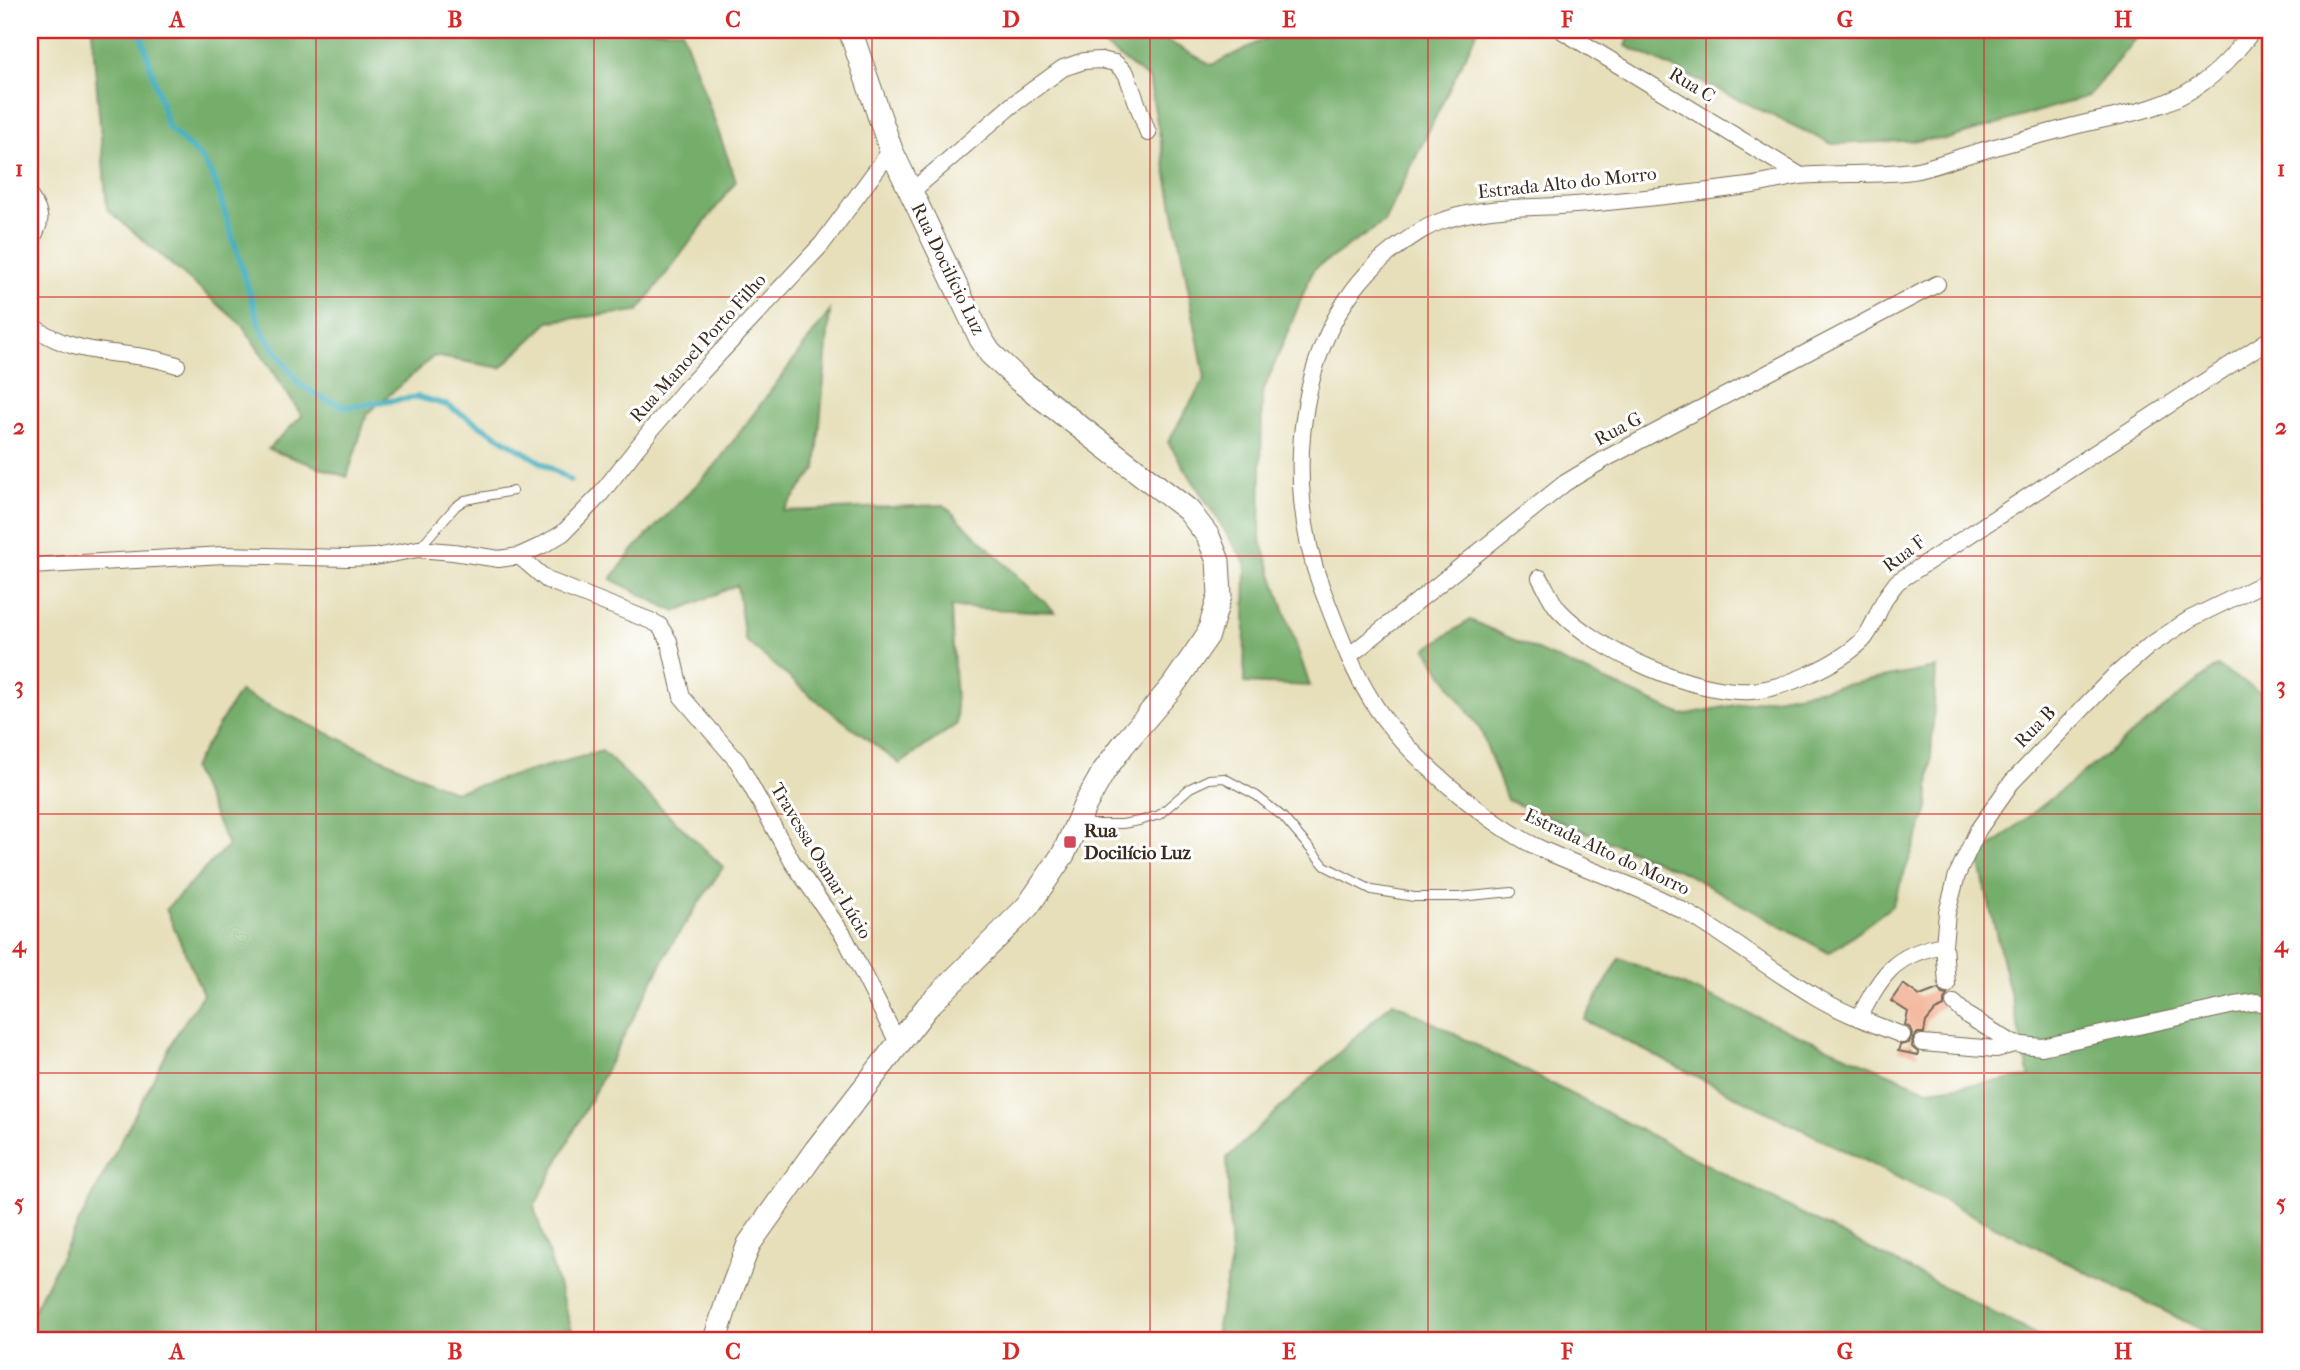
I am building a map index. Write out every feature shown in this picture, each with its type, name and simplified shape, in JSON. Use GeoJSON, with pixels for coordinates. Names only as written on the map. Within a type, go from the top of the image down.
{"type":"FeatureCollection","features":[{"type":"Feature","properties":{"kind":"main road","name":"Rua Docilício Luz"},"geometry":{"type":"LineString","coordinates":[[715,1340],[749,1244],[816,1150],[898,1044],[945,988],[1028,906],[1056,868],[1089,796],[1104,771],[1123,744],[1172,687],[1208,635],[1220,595],[1218,561],[1208,536],[1179,502],[1041,398],[990,353],[891,150],[850,30]]}},
{"type":"Feature","properties":{"kind":"street","name":"Rua C"},"geometry":{"type":"LineString","coordinates":[[1561,30],[1801,176]]}},
{"type":"Feature","properties":{"kind":"street","name":"Estrada Alto do Morro"},"geometry":{"type":"LineString","coordinates":[[1902,1035],[1817,997],[1691,915],[1658,897],[1533,845],[1499,824],[1444,781],[1395,734],[1374,705],[1349,656],[1315,571],[1302,482],[1302,445],[1313,371],[1329,326],[1368,272],[1419,230],[1448,219],[1502,207],[1580,205],[1741,187],[1801,176],[1914,171],[2004,144],[2167,103],[2194,89],[2224,66],[2253,30]]}},
{"type":"Feature","properties":{"kind":"street"},"geometry":{"type":"LineString","coordinates":[[911,191],[1012,105],[1063,68],[1084,61],[1115,63],[1126,73],[1149,133]]}},
{"type":"Feature","properties":{"kind":"street","name":"Rua Manoel Porto Filho"},"geometry":{"type":"LineString","coordinates":[[519,556],[563,533],[599,496],[685,390],[822,244],[891,150]]}},
{"type":"Feature","properties":{"kind":"street"},"geometry":{"type":"LineString","coordinates":[[30,197],[41,215],[39,226],[30,243]]}},
{"type":"Feature","properties":{"kind":"street","name":"Rua G"},"geometry":{"type":"LineString","coordinates":[[1349,656],[1565,483],[1605,459],[1937,284]]}},
{"type":"Feature","properties":{"kind":"street"},"geometry":{"type":"LineString","coordinates":[[30,325],[75,347],[155,358],[177,365]]}},
{"type":"Feature","properties":{"kind":"street","name":"Rua F"},"geometry":{"type":"LineString","coordinates":[[1540,578],[1558,608],[1580,629],[1602,645],[1639,663],[1698,684],[1725,689],[1752,691],[1786,684],[1836,659],[1863,640],[1885,598],[1898,582],[2270,339]]}},
{"type":"Feature","properties":{"kind":"street"},"geometry":{"type":"LineString","coordinates":[[30,566],[224,555],[375,557],[418,549],[499,559],[519,556]]}},
{"type":"Feature","properties":{"kind":"street","name":"Travessa Osmar Lúcio"},"geometry":{"type":"LineString","coordinates":[[519,556],[547,580],[651,621],[664,631],[669,641],[682,697],[738,762],[792,861],[844,936],[898,1044]]}},
{"type":"Feature","properties":{"kind":"street","name":"Rua B"},"geometry":{"type":"LineString","coordinates":[[1947,985],[1944,945],[1947,913],[1957,875],[1978,830],[2011,783],[2112,678],[2149,646],[2190,619],[2270,580]]}},
{"type":"Feature","properties":{"kind":"street"},"geometry":{"type":"LineString","coordinates":[[1859,1018],[1882,980],[1898,961],[1919,949],[1944,945]]}},
{"type":"Feature","properties":{"kind":"street"},"geometry":{"type":"LineString","coordinates":[[1922,1043],[1996,1049],[2014,1044],[2042,1047],[2235,1005],[2257,1002],[2270,1005]]}},
{"type":"Feature","properties":{"kind":"street"},"geometry":{"type":"LineString","coordinates":[[1954,1003],[1968,1016],[2014,1044]]}},
{"type":"Feature","properties":{"kind":"lane"},"geometry":{"type":"LineString","coordinates":[[418,549],[456,506],[465,500],[513,491]]}},
{"type":"Feature","properties":{"kind":"lane"},"geometry":{"type":"LineString","coordinates":[[1077,824],[1122,824],[1139,821],[1158,815],[1190,788],[1209,779],[1224,778],[1257,796],[1283,817],[1325,866],[1372,890],[1414,897],[1459,897],[1512,892]]}},
{"type":"Feature","properties":{"kind":"green space"},"geometry":{"type":"Polygon","coordinates":[[[92,30],[682,30],[736,181],[638,311],[550,321],[501,368],[434,356],[367,414],[347,477],[268,449],[302,416],[243,326],[107,209],[92,30]]]}},
{"type":"Feature","properties":{"kind":"green space"},"geometry":{"type":"Polygon","coordinates":[[[994,30],[1147,30],[1212,65],[1283,30],[1478,30],[1384,222],[1313,270],[1262,394],[1260,538],[1310,686],[1244,683],[1246,564],[1168,442],[1205,378],[1149,79],[1105,46],[994,30]]]}},
{"type":"Feature","properties":{"kind":"green space"},"geometry":{"type":"Polygon","coordinates":[[[1632,30],[2142,30],[2089,96],[1948,139],[1832,144],[1626,46],[1632,30]]]}},
{"type":"Feature","properties":{"kind":"green space"},"geometry":{"type":"Polygon","coordinates":[[[830,311],[816,469],[783,511],[944,505],[1055,612],[951,607],[957,724],[900,764],[811,696],[745,640],[737,585],[675,612],[611,579],[634,549],[714,467],[830,311]]]}},
{"type":"Feature","properties":{"kind":"green space"},"geometry":{"type":"Polygon","coordinates":[[[1470,620],[1682,715],[1936,668],[1928,809],[1892,906],[1829,953],[1683,872],[1507,800],[1481,731],[1426,649],[1470,620]]]}},
{"type":"Feature","properties":{"kind":"green space"},"geometry":{"type":"Polygon","coordinates":[[[2217,666],[2270,698],[2270,1340],[2222,1340],[1584,1020],[1620,958],[1928,1090],[2030,1077],[1978,857],[2217,666]]]}},
{"type":"Feature","properties":{"kind":"green space"},"geometry":{"type":"Polygon","coordinates":[[[239,692],[454,792],[602,751],[723,867],[673,942],[534,1207],[575,1340],[30,1340],[30,1317],[176,1035],[203,994],[166,909],[228,845],[192,768],[239,692]]]}},
{"type":"Feature","properties":{"kind":"green space"},"geometry":{"type":"Polygon","coordinates":[[[1393,1002],[2046,1340],[1214,1340],[1231,1261],[1227,1158],[1393,1002]]]}},
{"type":"Feature","properties":{"kind":"building"},"geometry":{"type":"Polygon","coordinates":[[[1903,984],[1920,996],[1938,989],[1947,995],[1944,1007],[1935,1011],[1926,1022],[1924,1033],[1918,1033],[1913,1038],[1912,1047],[1918,1055],[1898,1051],[1900,1045],[1909,1043],[1912,1034],[1910,1028],[1905,1025],[1908,1012],[1891,1001],[1903,984]]]}},
{"type":"Feature","properties":{"kind":"waterway"},"geometry":{"type":"LineString","coordinates":[[140,30],[168,127],[203,160],[215,181],[261,329],[299,384],[324,399],[347,407],[418,397],[447,405],[570,480]]}},
{"type":"Feature","properties":{"kind":"place","name":"Rua Docilício Luz"},"geometry":{"type":"Point","coordinates":[1070,842]}}]}
